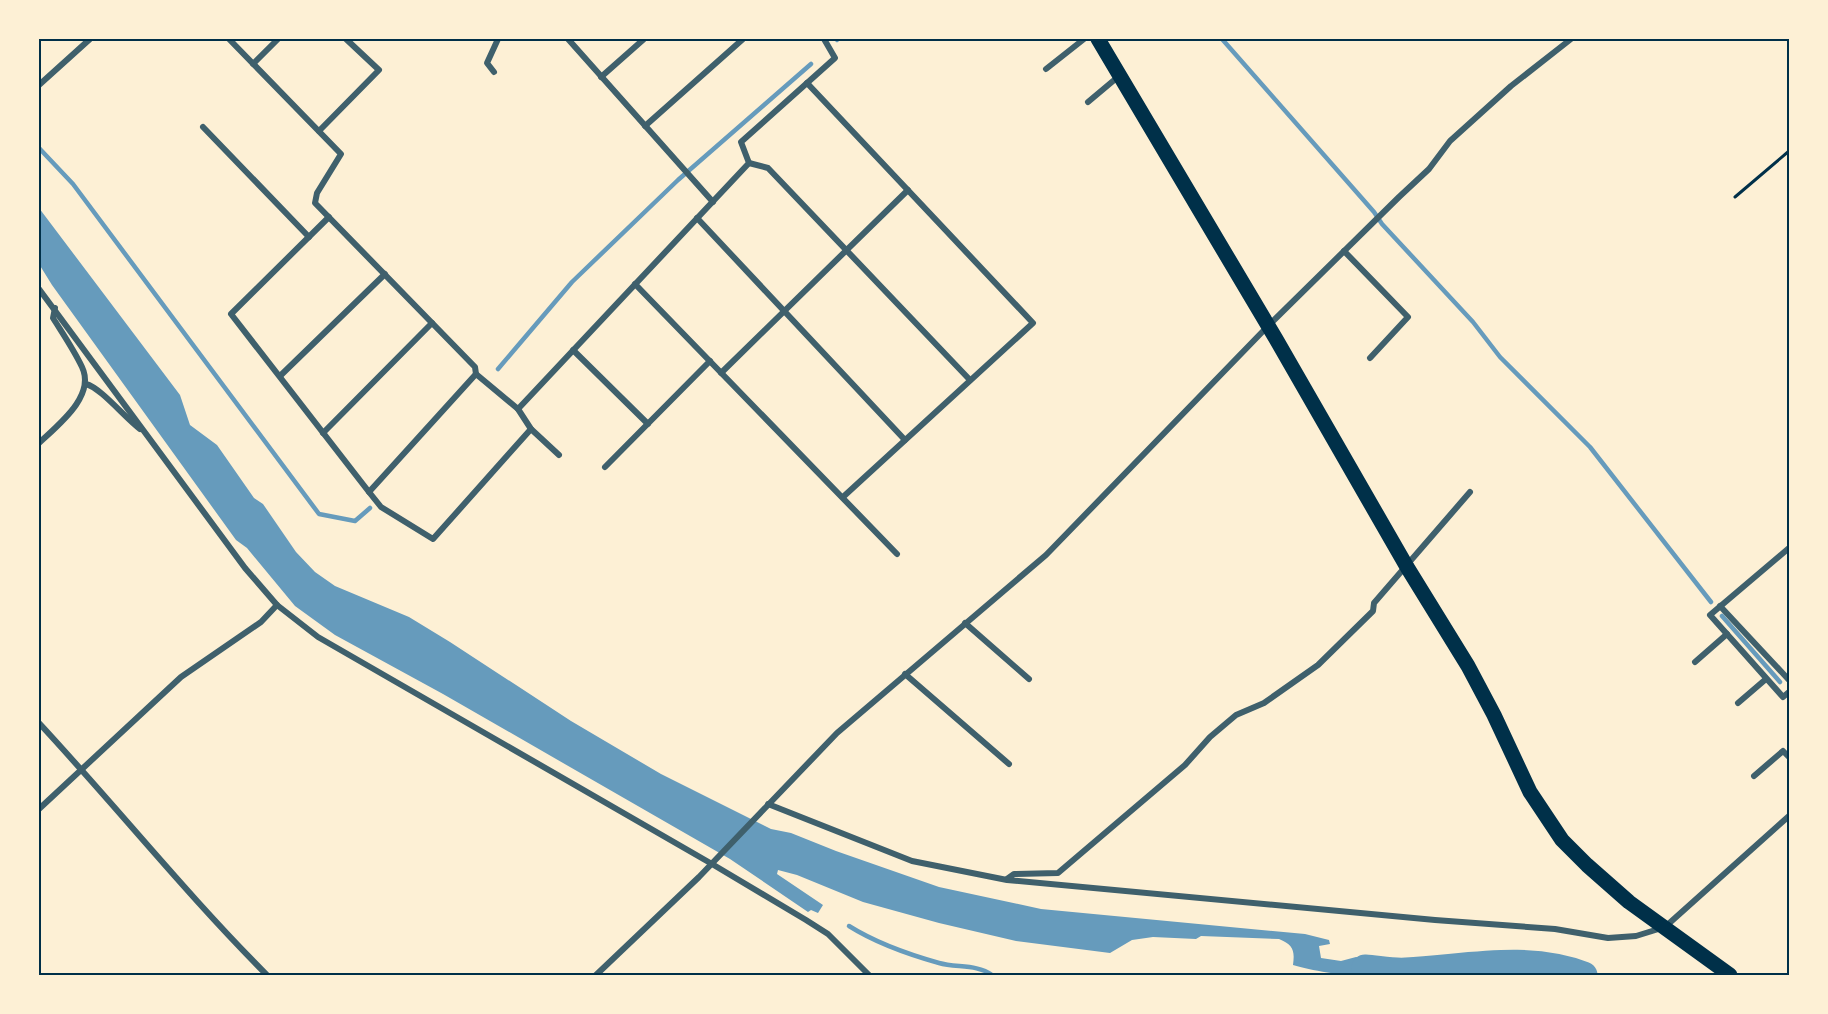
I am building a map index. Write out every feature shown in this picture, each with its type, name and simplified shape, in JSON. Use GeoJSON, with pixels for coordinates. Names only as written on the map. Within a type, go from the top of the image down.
{"type":"FeatureCollection","features":[{"type":"Feature","properties":{"kind":"main road"},"geometry":{"type":"LineString","coordinates":[[1098,39],[1484,695],[1530,792],[1562,840],[1629,902],[1730,975]]}},
{"type":"Feature","properties":{"kind":"street"},"geometry":{"type":"LineString","coordinates":[[39,85],[90,39]]}},
{"type":"Feature","properties":{"kind":"street"},"geometry":{"type":"LineString","coordinates":[[229,39],[341,154],[317,193],[315,203],[476,367],[476,374],[369,492]]}},
{"type":"Feature","properties":{"kind":"street"},"geometry":{"type":"LineString","coordinates":[[253,64],[278,39]]}},
{"type":"Feature","properties":{"kind":"street"},"geometry":{"type":"LineString","coordinates":[[319,132],[379,70],[346,39]]}},
{"type":"Feature","properties":{"kind":"street"},"geometry":{"type":"LineString","coordinates":[[494,72],[486,63],[498,39]]}},
{"type":"Feature","properties":{"kind":"street"},"geometry":{"type":"LineString","coordinates":[[568,39],[712,202]]}},
{"type":"Feature","properties":{"kind":"street"},"geometry":{"type":"LineString","coordinates":[[601,77],[644,39]]}},
{"type":"Feature","properties":{"kind":"street"},"geometry":{"type":"LineString","coordinates":[[645,126],[743,39]]}},
{"type":"Feature","properties":{"kind":"street"},"geometry":{"type":"LineString","coordinates":[[749,163],[741,142],[835,58],[824,39]]}},
{"type":"Feature","properties":{"kind":"street"},"geometry":{"type":"LineString","coordinates":[[1046,69],[1084,39]]}},
{"type":"Feature","properties":{"kind":"street"},"geometry":{"type":"LineString","coordinates":[[596,975],[715,861],[837,733],[1046,555],[1268,326],[1429,170],[1450,141],[1511,86],[1571,39]]}},
{"type":"Feature","properties":{"kind":"street"},"geometry":{"type":"LineString","coordinates":[[1088,102],[1120,75]]}},
{"type":"Feature","properties":{"kind":"street"},"geometry":{"type":"LineString","coordinates":[[807,83],[1033,322],[843,497]]}},
{"type":"Feature","properties":{"kind":"street"},"geometry":{"type":"LineString","coordinates":[[203,127],[309,237]]}},
{"type":"Feature","properties":{"kind":"street"},"geometry":{"type":"LineString","coordinates":[[518,409],[749,163]]}},
{"type":"Feature","properties":{"kind":"street"},"geometry":{"type":"LineString","coordinates":[[749,163],[768,168],[970,380]]}},
{"type":"Feature","properties":{"kind":"street"},"geometry":{"type":"LineString","coordinates":[[721,373],[908,190]]}},
{"type":"Feature","properties":{"kind":"street"},"geometry":{"type":"LineString","coordinates":[[329,217],[231,314],[381,507],[433,539],[531,429]]}},
{"type":"Feature","properties":{"kind":"street"},"geometry":{"type":"LineString","coordinates":[[697,218],[905,440]]}},
{"type":"Feature","properties":{"kind":"street"},"geometry":{"type":"LineString","coordinates":[[1344,251],[1408,317],[1370,358]]}},
{"type":"Feature","properties":{"kind":"street"},"geometry":{"type":"LineString","coordinates":[[280,376],[385,274]]}},
{"type":"Feature","properties":{"kind":"street"},"geometry":{"type":"LineString","coordinates":[[635,284],[897,554]]}},
{"type":"Feature","properties":{"kind":"street"},"geometry":{"type":"LineString","coordinates":[[39,289],[244,567],[277,605],[318,637],[715,861],[828,934],[869,975]]}},
{"type":"Feature","properties":{"kind":"street"},"geometry":{"type":"LineString","coordinates":[[39,443],[67,416],[78,401],[86,384],[83,368],[53,318],[55,308]]}},
{"type":"Feature","properties":{"kind":"street"},"geometry":{"type":"LineString","coordinates":[[323,433],[432,322]]}},
{"type":"Feature","properties":{"kind":"street"},"geometry":{"type":"LineString","coordinates":[[573,350],[648,424]]}},
{"type":"Feature","properties":{"kind":"street"},"geometry":{"type":"LineString","coordinates":[[605,467],[710,361]]}},
{"type":"Feature","properties":{"kind":"street"},"geometry":{"type":"LineString","coordinates":[[476,374],[518,409],[531,429],[559,455]]}},
{"type":"Feature","properties":{"kind":"street"},"geometry":{"type":"LineString","coordinates":[[86,384],[93,386],[125,418],[148,435]]}},
{"type":"Feature","properties":{"kind":"street"},"geometry":{"type":"LineString","coordinates":[[1007,880],[1014,874],[1058,873],[1067,867],[1185,765],[1209,737],[1236,715],[1264,703],[1318,665],[1373,611],[1374,603],[1470,492]]}},
{"type":"Feature","properties":{"kind":"street"},"geometry":{"type":"LineString","coordinates":[[1789,549],[1710,615],[1783,697],[1789,692]]}},
{"type":"Feature","properties":{"kind":"street"},"geometry":{"type":"LineString","coordinates":[[39,809],[181,677],[261,622],[277,605]]}},
{"type":"Feature","properties":{"kind":"street"},"geometry":{"type":"LineString","coordinates":[[1720,606],[1789,680]]}},
{"type":"Feature","properties":{"kind":"street"},"geometry":{"type":"LineString","coordinates":[[965,623],[1029,679]]}},
{"type":"Feature","properties":{"kind":"street"},"geometry":{"type":"LineString","coordinates":[[1695,662],[1727,634]]}},
{"type":"Feature","properties":{"kind":"street"},"geometry":{"type":"LineString","coordinates":[[905,674],[1009,764]]}},
{"type":"Feature","properties":{"kind":"street"},"geometry":{"type":"LineString","coordinates":[[1738,703],[1766,679]]}},
{"type":"Feature","properties":{"kind":"street"},"geometry":{"type":"LineString","coordinates":[[39,723],[195,900],[267,975]]}},
{"type":"Feature","properties":{"kind":"street"},"geometry":{"type":"LineString","coordinates":[[1754,776],[1783,751],[1789,757]]}},
{"type":"Feature","properties":{"kind":"street"},"geometry":{"type":"LineString","coordinates":[[768,804],[912,861],[1007,880],[1555,929],[1608,938],[1636,936],[1665,927],[1789,816]]}},
{"type":"Feature","properties":{"kind":"path"},"geometry":{"type":"LineString","coordinates":[[1735,197],[1789,151]]}},
{"type":"Feature","properties":{"kind":"water"},"geometry":{"type":"Polygon","coordinates":[[[39,208],[180,395],[190,425],[217,445],[254,498],[263,504],[296,552],[315,572],[335,586],[409,617],[571,721],[661,774],[771,829],[791,833],[939,887],[1041,909],[1305,934],[1329,940],[1330,944],[1319,946],[1321,958],[1341,961],[1356,957],[1377,961],[1401,971],[1377,976],[1363,976],[1304,968],[1293,965],[1292,949],[1279,939],[1153,937],[1132,940],[1110,953],[1016,941],[863,902],[797,875],[778,870],[777,874],[823,905],[818,913],[811,910],[808,912],[730,859],[443,694],[335,635],[295,606],[247,548],[236,540],[52,285],[39,264],[39,208]]]}},
{"type":"Feature","properties":{"kind":"waterway"},"geometry":{"type":"LineString","coordinates":[[1222,39],[1382,224],[1473,322],[1500,357],[1590,447],[1711,602]]}},
{"type":"Feature","properties":{"kind":"waterway"},"geometry":{"type":"LineString","coordinates":[[498,369],[572,282],[678,180],[811,64]]}},
{"type":"Feature","properties":{"kind":"waterway"},"geometry":{"type":"LineString","coordinates":[[39,148],[73,184],[319,514],[355,521],[370,508]]}},
{"type":"Feature","properties":{"kind":"waterway"},"geometry":{"type":"LineString","coordinates":[[1722,616],[1780,682]]}},
{"type":"Feature","properties":{"kind":"waterway"},"geometry":{"type":"LineString","coordinates":[[849,926],[881,943],[927,960],[980,969],[992,975]]}},
{"type":"Feature","properties":{"kind":"waterway"},"geometry":{"type":"LineString","coordinates":[[1365,968],[1401,971],[1518,963],[1562,968],[1584,975]]}}]}
